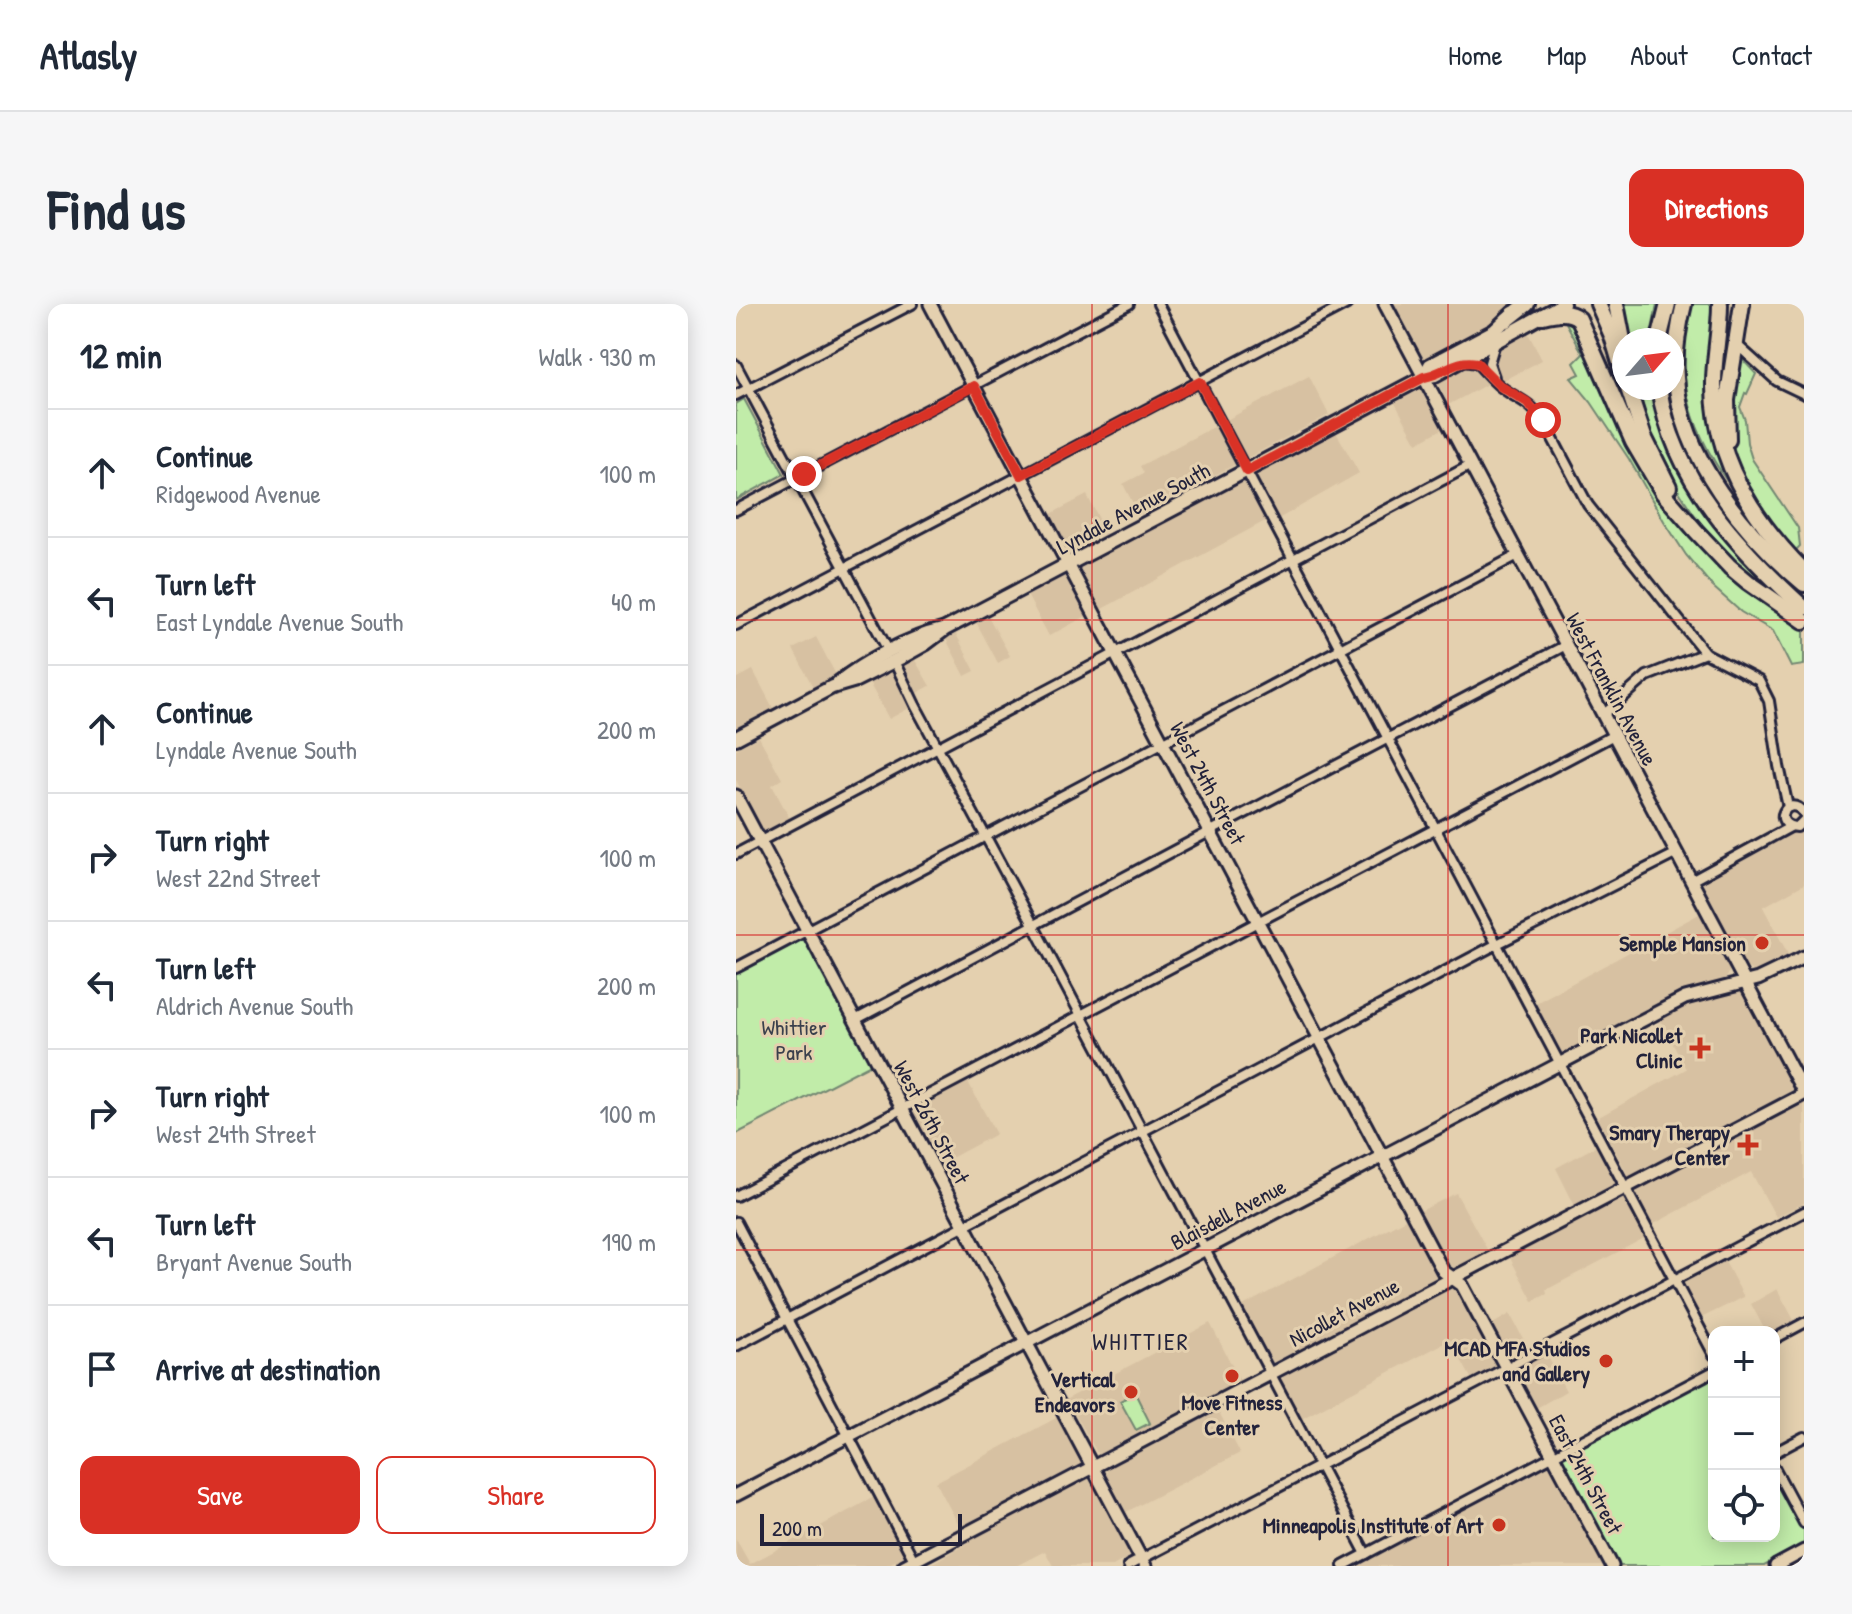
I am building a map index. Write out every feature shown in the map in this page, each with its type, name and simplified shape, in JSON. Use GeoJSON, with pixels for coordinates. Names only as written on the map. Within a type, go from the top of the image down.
{"type":"FeatureCollection","features":[{"type":"Feature","properties":{"kind":"highway"},"geometry":{"type":"LineString","coordinates":[[1507,320],[1524,304]]}},
{"type":"Feature","properties":{"kind":"highway"},"geometry":{"type":"LineString","coordinates":[[1616,304],[1621,328]]}},
{"type":"Feature","properties":{"kind":"highway"},"geometry":{"type":"LineString","coordinates":[[1662,328],[1668,304]]}},
{"type":"Feature","properties":{"kind":"highway"},"geometry":{"type":"LineString","coordinates":[[1684,304],[1677,344],[1676,377],[1680,407],[1691,438],[1710,476],[1738,516],[1804,584]]}},
{"type":"Feature","properties":{"kind":"highway"},"geometry":{"type":"LineString","coordinates":[[1720,304],[1714,404],[1729,465],[1738,486],[1766,529],[1804,571]]}},
{"type":"Feature","properties":{"kind":"highway"},"geometry":{"type":"LineString","coordinates":[[1742,304],[1727,400],[1727,433],[1736,473],[1750,505]]}},
{"type":"Feature","properties":{"kind":"highway"},"geometry":{"type":"LineString","coordinates":[[1600,306],[1612,336]]}},
{"type":"Feature","properties":{"kind":"highway"},"geometry":{"type":"LineString","coordinates":[[1543,316],[1568,313],[1580,320],[1644,463],[1673,505],[1726,562],[1751,584],[1804,621]]}},
{"type":"Feature","properties":{"kind":"highway"},"geometry":{"type":"LineString","coordinates":[[1632,400],[1644,437],[1686,514],[1726,562]]}},
{"type":"Feature","properties":{"kind":"highway"},"geometry":{"type":"LineString","coordinates":[[1637,400],[1660,469]]}},
{"type":"Feature","properties":{"kind":"highway"},"geometry":{"type":"LineString","coordinates":[[1661,400],[1672,439],[1700,493],[1743,549],[1804,608]]}},
{"type":"Feature","properties":{"kind":"main road"},"geometry":{"type":"LineString","coordinates":[[1424,377],[1435,375],[1563,304]]}},
{"type":"Feature","properties":{"kind":"main road"},"geometry":{"type":"LineString","coordinates":[[1424,377],[1430,365],[1490,333],[1507,320]]}},
{"type":"Feature","properties":{"kind":"main road","name":"Lyndale Avenue South"},"geometry":{"type":"LineString","coordinates":[[736,738],[832,687],[851,672],[891,656],[921,635],[945,629],[1424,377]]}},
{"type":"Feature","properties":{"kind":"street"},"geometry":{"type":"LineString","coordinates":[[736,395],[912,304]]}},
{"type":"Feature","properties":{"kind":"street","name":"West 24th Street"},"geometry":{"type":"LineString","coordinates":[[930,304],[1443,1271],[1453,1278]]}},
{"type":"Feature","properties":{"kind":"street"},"geometry":{"type":"LineString","coordinates":[[736,510],[1129,304]]}},
{"type":"Feature","properties":{"kind":"street"},"geometry":{"type":"LineString","coordinates":[[1158,304],[1708,1343]]}},
{"type":"Feature","properties":{"kind":"street"},"geometry":{"type":"LineString","coordinates":[[736,625],[1347,304]]}},
{"type":"Feature","properties":{"kind":"street","name":"West Franklin Avenue"},"geometry":{"type":"LineString","coordinates":[[1385,304],[1804,1094]]}},
{"type":"Feature","properties":{"kind":"street"},"geometry":{"type":"LineString","coordinates":[[1495,343],[1489,359],[1490,367],[1497,381],[1509,392]]}},
{"type":"Feature","properties":{"kind":"street"},"geometry":{"type":"LineString","coordinates":[[1736,344],[1777,381],[1804,394]]}},
{"type":"Feature","properties":{"kind":"street"},"geometry":{"type":"LineString","coordinates":[[1461,361],[1477,363],[1497,384],[1536,410],[1588,505],[1705,653],[1759,681],[1769,701],[1788,807]]}},
{"type":"Feature","properties":{"kind":"street"},"geometry":{"type":"LineString","coordinates":[[736,365],[1366,1554]]}},
{"type":"Feature","properties":{"kind":"street"},"geometry":{"type":"LineString","coordinates":[[736,854],[1471,465]]}},
{"type":"Feature","properties":{"kind":"street"},"geometry":{"type":"LineString","coordinates":[[736,968],[1518,555]]}},
{"type":"Feature","properties":{"kind":"street"},"geometry":{"type":"LineString","coordinates":[[858,1018],[1566,645]]}},
{"type":"Feature","properties":{"kind":"street"},"geometry":{"type":"LineString","coordinates":[[1603,715],[1647,676],[1705,653]]}},
{"type":"Feature","properties":{"kind":"street"},"geometry":{"type":"LineString","coordinates":[[736,1196],[1614,735]]}},
{"type":"Feature","properties":{"kind":"street","name":"West 26th Street"},"geometry":{"type":"LineString","coordinates":[[736,796],[858,1018],[903,1109],[1144,1562]]}},
{"type":"Feature","properties":{"kind":"street"},"geometry":{"type":"LineString","coordinates":[[1790,827],[1783,818],[1788,807],[1797,806],[1804,813]]}},
{"type":"Feature","properties":{"kind":"street"},"geometry":{"type":"LineString","coordinates":[[1691,881],[1790,827],[1797,827],[1804,820]]}},
{"type":"Feature","properties":{"kind":"street"},"geometry":{"type":"LineString","coordinates":[[736,1346],[1319,1037],[1677,853]]}},
{"type":"Feature","properties":{"kind":"street","name":"Blaisdell Avenue"},"geometry":{"type":"LineString","coordinates":[[736,1495],[1685,998],[1758,979],[1804,957]]}},
{"type":"Feature","properties":{"kind":"street","name":"Nicollet Avenue"},"geometry":{"type":"LineString","coordinates":[[912,1564],[1804,1094]]}},
{"type":"Feature","properties":{"kind":"street"},"geometry":{"type":"LineString","coordinates":[[1128,1566],[1144,1562],[1319,1465],[1804,1212]]}},
{"type":"Feature","properties":{"kind":"street"},"geometry":{"type":"LineString","coordinates":[[736,1222],[849,1436],[912,1564]]}},
{"type":"Feature","properties":{"kind":"street","name":"East 24th Street"},"geometry":{"type":"LineString","coordinates":[[1453,1278],[1462,1285],[1612,1566]]}},
{"type":"Feature","properties":{"kind":"street"},"geometry":{"type":"LineString","coordinates":[[1780,1336],[1804,1323]]}},
{"type":"Feature","properties":{"kind":"street"},"geometry":{"type":"LineString","coordinates":[[1343,1566],[1708,1374]]}},
{"type":"Feature","properties":{"kind":"street"},"geometry":{"type":"LineString","coordinates":[[1780,1450],[1804,1437]]}},
{"type":"Feature","properties":{"kind":"street"},"geometry":{"type":"LineString","coordinates":[[1776,1470],[1804,1523]]}},
{"type":"Feature","properties":{"kind":"street"},"geometry":{"type":"LineString","coordinates":[[1776,1566],[1804,1551]]}},
{"type":"Feature","properties":{"kind":"shaded area"},"geometry":{"type":"Polygon","coordinates":[[[1391,304],[1516,304],[1494,326],[1426,361],[1421,358],[1391,304]]]}},
{"type":"Feature","properties":{"kind":"shaded area"},"geometry":{"type":"Polygon","coordinates":[[[1528,333],[1542,360],[1502,381],[1494,373],[1491,354],[1528,333]]]}},
{"type":"Feature","properties":{"kind":"shaded area"},"geometry":{"type":"Polygon","coordinates":[[[1473,363],[1491,382],[1448,405],[1438,383],[1473,363]]]}},
{"type":"Feature","properties":{"kind":"shaded area"},"geometry":{"type":"Polygon","coordinates":[[[1309,376],[1329,415],[1139,515],[1123,484],[1144,473],[1140,466],[1309,376]]]}},
{"type":"Feature","properties":{"kind":"shaded area"},"geometry":{"type":"Polygon","coordinates":[[[1420,390],[1425,393],[1444,428],[1417,443],[1395,403],[1420,390]]]}},
{"type":"Feature","properties":{"kind":"shaded area"},"geometry":{"type":"Polygon","coordinates":[[[1336,432],[1359,473],[1278,519],[1258,479],[1260,472],[1336,432]]]}},
{"type":"Feature","properties":{"kind":"shaded area"},"geometry":{"type":"Polygon","coordinates":[[[1242,481],[1248,483],[1267,520],[1100,610],[1080,572],[1082,566],[1242,481]]]}},
{"type":"Feature","properties":{"kind":"shaded area"},"geometry":{"type":"Polygon","coordinates":[[[1087,495],[1106,533],[1070,551],[1049,515],[1087,495]]]}},
{"type":"Feature","properties":{"kind":"shaded area"},"geometry":{"type":"Polygon","coordinates":[[[1066,575],[1090,614],[1049,636],[1027,595],[1066,575]]]}},
{"type":"Feature","properties":{"kind":"shaded area"},"geometry":{"type":"Polygon","coordinates":[[[988,616],[1010,656],[998,663],[976,622],[988,616]]]}},
{"type":"Feature","properties":{"kind":"shaded area"},"geometry":{"type":"Polygon","coordinates":[[[956,634],[975,671],[965,676],[946,639],[956,634]]]}},
{"type":"Feature","properties":{"kind":"shaded area"},"geometry":{"type":"Polygon","coordinates":[[[816,637],[836,675],[813,687],[793,649],[816,637]]]}},
{"type":"Feature","properties":{"kind":"shaded area"},"geometry":{"type":"Polygon","coordinates":[[[912,655],[930,686],[917,693],[901,664],[912,655]]]}},
{"type":"Feature","properties":{"kind":"shaded area"},"geometry":{"type":"Polygon","coordinates":[[[891,668],[913,706],[889,719],[867,679],[891,668]]]}},
{"type":"Feature","properties":{"kind":"shaded area"},"geometry":{"type":"Polygon","coordinates":[[[753,670],[773,708],[736,728],[736,679],[753,670]]]}},
{"type":"Feature","properties":{"kind":"shaded area"},"geometry":{"type":"Polygon","coordinates":[[[759,737],[782,779],[772,785],[790,819],[767,831],[762,830],[736,780],[736,749],[759,737]]]}},
{"type":"Feature","properties":{"kind":"shaded area"},"geometry":{"type":"Polygon","coordinates":[[[1804,826],[1804,884],[1763,907],[1790,958],[1759,972],[1751,970],[1745,966],[1703,882],[1804,826]]]}},
{"type":"Feature","properties":{"kind":"shaded area"},"geometry":{"type":"Polygon","coordinates":[[[1701,913],[1729,965],[1727,977],[1682,992],[1568,1053],[1560,1052],[1534,1004],[1701,913]]]}},
{"type":"Feature","properties":{"kind":"shaded area"},"geometry":{"type":"Polygon","coordinates":[[[1740,989],[1793,1090],[1629,1177],[1597,1118],[1686,1069],[1658,1016],[1686,1002],[1740,989]]]}},
{"type":"Feature","properties":{"kind":"shaded area"},"geometry":{"type":"Polygon","coordinates":[[[967,1080],[996,1134],[940,1164],[913,1115],[914,1111],[967,1080]]]}},
{"type":"Feature","properties":{"kind":"shaded area"},"geometry":{"type":"Polygon","coordinates":[[[1799,1102],[1804,1104],[1804,1203],[1776,1217],[1751,1172],[1652,1225],[1636,1193],[1639,1187],[1799,1102]]]}},
{"type":"Feature","properties":{"kind":"shaded area"},"geometry":{"type":"Polygon","coordinates":[[[1600,1144],[1617,1184],[1575,1206],[1556,1168],[1600,1144]]]}},
{"type":"Feature","properties":{"kind":"shaded area"},"geometry":{"type":"Polygon","coordinates":[[[1456,1193],[1488,1251],[1454,1268],[1442,1257],[1419,1212],[1456,1193]]]}},
{"type":"Feature","properties":{"kind":"shaded area"},"geometry":{"type":"Polygon","coordinates":[[[1621,1198],[1628,1198],[1648,1236],[1546,1290],[1547,1294],[1533,1301],[1509,1256],[1621,1198]]]}},
{"type":"Feature","properties":{"kind":"shaded area"},"geometry":{"type":"Polygon","coordinates":[[[1411,1216],[1439,1272],[1437,1278],[1272,1362],[1241,1307],[1411,1216]]]}},
{"type":"Feature","properties":{"kind":"shaded area"},"geometry":{"type":"Polygon","coordinates":[[[1723,1258],[1744,1297],[1701,1318],[1681,1280],[1723,1258]]]}},
{"type":"Feature","properties":{"kind":"shaded area"},"geometry":{"type":"Polygon","coordinates":[[[1457,1288],[1496,1366],[1471,1378],[1450,1340],[1301,1419],[1281,1382],[1284,1375],[1457,1288]]]}},
{"type":"Feature","properties":{"kind":"shaded area"},"geometry":{"type":"Polygon","coordinates":[[[1777,1289],[1795,1322],[1780,1330],[1780,1326],[1763,1326],[1751,1304],[1777,1289]]]}},
{"type":"Feature","properties":{"kind":"shaded area"},"geometry":{"type":"Polygon","coordinates":[[[1510,1314],[1528,1348],[1510,1357],[1491,1325],[1510,1314]]]}},
{"type":"Feature","properties":{"kind":"shaded area"},"geometry":{"type":"Polygon","coordinates":[[[1210,1323],[1240,1381],[1097,1453],[1067,1399],[1210,1323]]]}},
{"type":"Feature","properties":{"kind":"shaded area"},"geometry":{"type":"Polygon","coordinates":[[[1545,1351],[1566,1391],[1535,1409],[1514,1368],[1545,1351]]]}},
{"type":"Feature","properties":{"kind":"shaded area"},"geometry":{"type":"Polygon","coordinates":[[[1218,1410],[1240,1453],[1126,1512],[1106,1474],[1107,1469],[1218,1410]]]}},
{"type":"Feature","properties":{"kind":"shaded area"},"geometry":{"type":"Polygon","coordinates":[[[1058,1417],[1130,1556],[1113,1566],[1053,1566],[1045,1551],[1016,1566],[927,1566],[968,1543],[936,1482],[1058,1417]]]}},
{"type":"Feature","properties":{"kind":"shaded area"},"geometry":{"type":"Polygon","coordinates":[[[1547,1463],[1552,1464],[1606,1566],[1358,1566],[1547,1463]]]}},
{"type":"Feature","properties":{"kind":"shaded area"},"geometry":{"type":"Polygon","coordinates":[[[876,1496],[905,1551],[903,1557],[885,1566],[736,1566],[736,1539],[750,1564],[876,1496]]]}},
{"type":"Feature","properties":{"kind":"green space"},"geometry":{"type":"Polygon","coordinates":[[[1619,304],[1657,304],[1652,328],[1624,328],[1619,304]]]}},
{"type":"Feature","properties":{"kind":"green space"},"geometry":{"type":"Polygon","coordinates":[[[1690,304],[1717,304],[1712,366],[1739,498],[1709,452],[1690,407],[1684,359],[1690,304]]]}},
{"type":"Feature","properties":{"kind":"green space"},"geometry":{"type":"Polygon","coordinates":[[[1573,318],[1612,393],[1612,400],[1616,400],[1675,514],[1804,626],[1804,665],[1791,667],[1773,631],[1741,612],[1712,586],[1686,555],[1629,459],[1571,378],[1580,374],[1574,363],[1583,354],[1564,319],[1573,318]]]}},
{"type":"Feature","properties":{"kind":"green space"},"geometry":{"type":"Polygon","coordinates":[[[1741,358],[1756,374],[1740,407],[1745,420],[1747,443],[1752,459],[1798,528],[1800,546],[1793,553],[1767,521],[1738,465],[1730,424],[1738,360],[1741,358]]]}},
{"type":"Feature","properties":{"kind":"green space"},"geometry":{"type":"Polygon","coordinates":[[[744,399],[784,474],[736,500],[736,404],[744,399]]]}},
{"type":"Feature","properties":{"kind":"green space"},"geometry":{"type":"Polygon","coordinates":[[[1642,400],[1654,400],[1677,468],[1706,516],[1762,580],[1760,583],[1726,552],[1694,514],[1658,452],[1642,400]]]}},
{"type":"Feature","properties":{"kind":"green space","name":"Whittier Park"},"geometry":{"type":"Polygon","coordinates":[[[805,937],[871,1064],[736,1134],[736,974],[805,937]]]}},
{"type":"Feature","properties":{"kind":"green space"},"geometry":{"type":"Polygon","coordinates":[[[1708,1378],[1708,1542],[1780,1542],[1780,1484],[1804,1529],[1804,1545],[1764,1566],[1619,1566],[1561,1458],[1564,1453],[1708,1378]]]}},
{"type":"Feature","properties":{"kind":"green space"},"geometry":{"type":"Polygon","coordinates":[[[1135,1393],[1150,1423],[1136,1430],[1120,1401],[1135,1393]]]}},
{"type":"Feature","properties":{"kind":"place","name":"Semple Mansion"},"geometry":{"type":"Point","coordinates":[1762,943]}},
{"type":"Feature","properties":{"kind":"place","name":"Park Nicollet Clinic"},"geometry":{"type":"Point","coordinates":[1700,1048]}},
{"type":"Feature","properties":{"kind":"place","name":"Smary Therapy Center"},"geometry":{"type":"Point","coordinates":[1748,1145]}},
{"type":"Feature","properties":{"kind":"place","name":"MCAD MFA Studios and Gallery"},"geometry":{"type":"Point","coordinates":[1606,1361]}},
{"type":"Feature","properties":{"kind":"place","name":"Move Fitness Center"},"geometry":{"type":"Point","coordinates":[1232,1376]}},
{"type":"Feature","properties":{"kind":"place","name":"Vertical Endeavors"},"geometry":{"type":"Point","coordinates":[1131,1392]}},
{"type":"Feature","properties":{"kind":"place","name":"Minneapolis Institute of Art"},"geometry":{"type":"Point","coordinates":[1499,1525]}},
{"type":"Feature","properties":{"kind":"district","name":"WHITTIER"},"geometry":{"type":"Point","coordinates":[1141,1341]}},
{"type":"Feature","properties":{"kind":"route"},"geometry":{"type":"LineString","coordinates":[[804,474],[974,386],[1021,475],[1200,382],[1247,471],[1424,377],[1435,375],[1461,361],[1477,363],[1500,386],[1527,402],[1543,420]]}}]}
